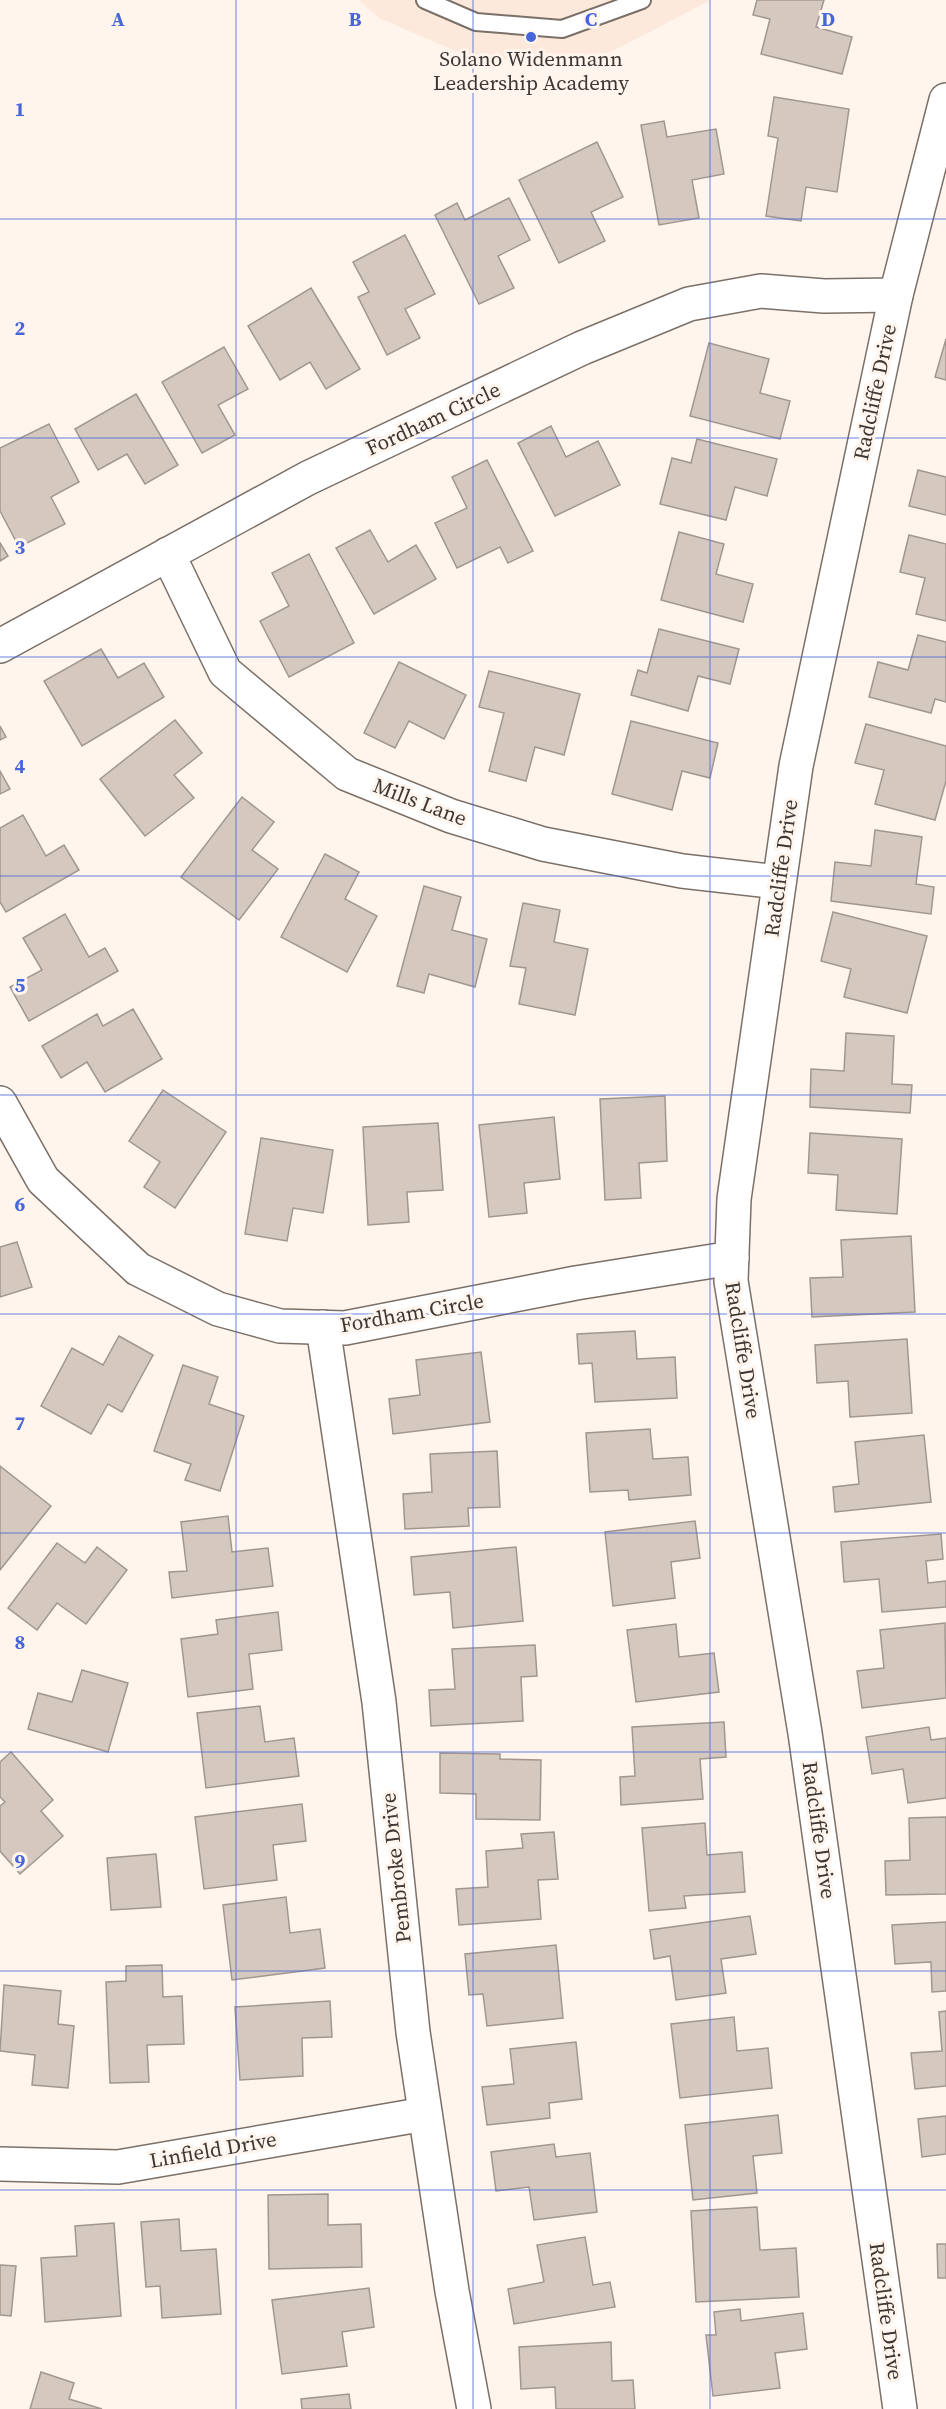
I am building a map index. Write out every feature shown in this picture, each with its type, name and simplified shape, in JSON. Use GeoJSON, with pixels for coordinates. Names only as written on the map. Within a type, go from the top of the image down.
{"type":"FeatureCollection","features":[{"type":"Feature","properties":{"kind":"street","name":"Radcliffe Drive"},"geometry":{"type":"LineString","coordinates":[[900,2409],[805,1733],[731,1281],[734,1199],[796,766],[896,295],[946,100]]}},
{"type":"Feature","properties":{"kind":"street","name":"Fordham Circle"},"geometry":{"type":"LineString","coordinates":[[0,646],[308,478],[582,348],[689,304],[761,291],[824,296],[896,295]]}},
{"type":"Feature","properties":{"kind":"street","name":"Mills Lane"},"geometry":{"type":"LineString","coordinates":[[168,554],[225,672],[347,774],[451,816],[543,844],[682,871],[779,882]]}},
{"type":"Feature","properties":{"kind":"street","name":"Fordham Circle"},"geometry":{"type":"LineString","coordinates":[[4,1121],[43,1180],[138,1269],[218,1309],[280,1326],[345,1328],[576,1283],[732,1258]]}},
{"type":"Feature","properties":{"kind":"street","name":"Pembroke Drive"},"geometry":{"type":"LineString","coordinates":[[323,1327],[379,1702],[413,2032],[452,2291],[474,2409]]}},
{"type":"Feature","properties":{"kind":"street","name":"Linfield Drive"},"geometry":{"type":"LineString","coordinates":[[0,2164],[118,2167],[425,2114]]}},
{"type":"Feature","properties":{"kind":"lane"},"geometry":{"type":"LineString","coordinates":[[425,0],[477,22],[562,29],[642,0]]}},
{"type":"Feature","properties":{"kind":"shaded area","name":"Solano Widenmann Leadership Academy"},"geometry":{"type":"Polygon","coordinates":[[[359,0],[711,0],[584,66],[467,56],[379,18],[359,0]]]}},
{"type":"Feature","properties":{"kind":"building"},"geometry":{"type":"Polygon","coordinates":[[[757,0],[824,0],[816,27],[852,37],[842,74],[761,54],[770,19],[753,15],[757,0]]]}},
{"type":"Feature","properties":{"kind":"building"},"geometry":{"type":"Polygon","coordinates":[[[774,97],[849,109],[837,192],[806,187],[801,221],[766,216],[778,138],[768,136],[774,97]]]}},
{"type":"Feature","properties":{"kind":"building"},"geometry":{"type":"Polygon","coordinates":[[[664,121],[667,137],[716,129],[724,174],[692,180],[699,218],[659,225],[641,125],[664,121]]]}},
{"type":"Feature","properties":{"kind":"building"},"geometry":{"type":"Polygon","coordinates":[[[597,142],[623,197],[591,212],[605,241],[559,263],[519,180],[597,142]]]}},
{"type":"Feature","properties":{"kind":"building"},"geometry":{"type":"Polygon","coordinates":[[[509,198],[530,240],[498,256],[514,288],[479,304],[435,215],[457,203],[465,220],[509,198]]]}},
{"type":"Feature","properties":{"kind":"building"},"geometry":{"type":"Polygon","coordinates":[[[405,235],[435,294],[405,309],[420,338],[387,355],[358,297],[369,292],[353,262],[405,235]]]}},
{"type":"Feature","properties":{"kind":"building"},"geometry":{"type":"Polygon","coordinates":[[[311,288],[360,369],[326,389],[310,362],[280,380],[248,326],[311,288]]]}},
{"type":"Feature","properties":{"kind":"building"},"geometry":{"type":"Polygon","coordinates":[[[946,339],[946,380],[935,377],[946,339]]]}},
{"type":"Feature","properties":{"kind":"building"},"geometry":{"type":"Polygon","coordinates":[[[709,343],[769,359],[760,393],[790,401],[780,439],[690,416],[709,343]]]}},
{"type":"Feature","properties":{"kind":"building"},"geometry":{"type":"Polygon","coordinates":[[[224,347],[248,389],[218,405],[235,435],[202,453],[162,382],[224,347]]]}},
{"type":"Feature","properties":{"kind":"building"},"geometry":{"type":"Polygon","coordinates":[[[136,394],[178,465],[145,484],[127,454],[98,470],[75,429],[136,394]]]}},
{"type":"Feature","properties":{"kind":"building"},"geometry":{"type":"Polygon","coordinates":[[[49,424],[79,482],[51,497],[65,524],[19,547],[0,511],[0,448],[49,424]]]}},
{"type":"Feature","properties":{"kind":"building"},"geometry":{"type":"Polygon","coordinates":[[[551,426],[566,457],[598,441],[620,485],[555,516],[518,443],[551,426]]]}},
{"type":"Feature","properties":{"kind":"building"},"geometry":{"type":"Polygon","coordinates":[[[697,439],[777,459],[767,496],[735,487],[726,520],[660,504],[672,458],[691,463],[697,439]]]}},
{"type":"Feature","properties":{"kind":"building"},"geometry":{"type":"Polygon","coordinates":[[[487,460],[533,551],[508,563],[500,547],[457,568],[435,523],[467,508],[452,477],[487,460]]]}},
{"type":"Feature","properties":{"kind":"building"},"geometry":{"type":"Polygon","coordinates":[[[918,470],[946,477],[946,515],[909,506],[918,470]]]}},
{"type":"Feature","properties":{"kind":"building"},"geometry":{"type":"Polygon","coordinates":[[[370,530],[388,562],[416,545],[436,579],[374,614],[336,548],[370,530]]]}},
{"type":"Feature","properties":{"kind":"building"},"geometry":{"type":"Polygon","coordinates":[[[679,532],[724,544],[716,574],[753,584],[743,622],[661,600],[679,532]]]}},
{"type":"Feature","properties":{"kind":"building"},"geometry":{"type":"Polygon","coordinates":[[[909,535],[946,544],[946,621],[916,614],[925,578],[900,572],[909,535]]]}},
{"type":"Feature","properties":{"kind":"building"},"geometry":{"type":"Polygon","coordinates":[[[0,543],[8,556],[0,561],[0,543]]]}},
{"type":"Feature","properties":{"kind":"building"},"geometry":{"type":"Polygon","coordinates":[[[309,554],[354,643],[289,677],[260,621],[289,606],[272,573],[309,554]]]}},
{"type":"Feature","properties":{"kind":"building"},"geometry":{"type":"Polygon","coordinates":[[[659,629],[739,649],[730,684],[698,676],[688,711],[631,695],[638,670],[647,673],[659,629]]]}},
{"type":"Feature","properties":{"kind":"building"},"geometry":{"type":"Polygon","coordinates":[[[918,635],[946,642],[946,702],[935,699],[931,713],[869,697],[878,662],[908,670],[918,635]]]}},
{"type":"Feature","properties":{"kind":"building"},"geometry":{"type":"Polygon","coordinates":[[[101,649],[118,678],[144,663],[164,697],[82,746],[44,681],[101,649]]]}},
{"type":"Feature","properties":{"kind":"building"},"geometry":{"type":"Polygon","coordinates":[[[399,662],[466,695],[444,739],[409,721],[395,748],[364,733],[399,662]]]}},
{"type":"Feature","properties":{"kind":"building"},"geometry":{"type":"Polygon","coordinates":[[[489,671],[580,694],[564,755],[535,747],[526,781],[489,771],[504,713],[479,707],[489,671]]]}},
{"type":"Feature","properties":{"kind":"building"},"geometry":{"type":"Polygon","coordinates":[[[175,720],[202,753],[174,775],[194,798],[145,836],[100,779],[175,720]]]}},
{"type":"Feature","properties":{"kind":"building"},"geometry":{"type":"Polygon","coordinates":[[[631,721],[718,743],[710,778],[682,771],[672,810],[612,794],[631,721]]]}},
{"type":"Feature","properties":{"kind":"building"},"geometry":{"type":"Polygon","coordinates":[[[866,724],[946,746],[946,781],[935,820],[875,804],[884,770],[855,763],[866,724]]]}},
{"type":"Feature","properties":{"kind":"building"},"geometry":{"type":"Polygon","coordinates":[[[0,726],[6,737],[0,740],[0,726]]]}},
{"type":"Feature","properties":{"kind":"building"},"geometry":{"type":"Polygon","coordinates":[[[0,771],[10,789],[0,794],[0,771]]]}},
{"type":"Feature","properties":{"kind":"building"},"geometry":{"type":"Polygon","coordinates":[[[242,797],[274,822],[252,850],[278,869],[239,920],[181,877],[242,797]]]}},
{"type":"Feature","properties":{"kind":"building"},"geometry":{"type":"Polygon","coordinates":[[[23,815],[46,856],[64,845],[79,870],[6,912],[0,902],[0,828],[23,815]]]}},
{"type":"Feature","properties":{"kind":"building"},"geometry":{"type":"Polygon","coordinates":[[[875,830],[922,837],[916,884],[934,887],[931,914],[831,901],[835,862],[871,866],[875,830]]]}},
{"type":"Feature","properties":{"kind":"building"},"geometry":{"type":"Polygon","coordinates":[[[325,854],[359,872],[345,899],[377,916],[347,972],[281,937],[325,854]]]}},
{"type":"Feature","properties":{"kind":"building"},"geometry":{"type":"Polygon","coordinates":[[[424,886],[461,897],[452,930],[487,939],[475,987],[429,974],[424,993],[397,986],[424,886]]]}},
{"type":"Feature","properties":{"kind":"building"},"geometry":{"type":"Polygon","coordinates":[[[523,903],[560,910],[554,942],[588,949],[575,1015],[519,1004],[526,968],[510,966],[523,903]]]}},
{"type":"Feature","properties":{"kind":"building"},"geometry":{"type":"Polygon","coordinates":[[[833,912],[927,936],[907,1013],[844,997],[851,969],[821,961],[833,912]]]}},
{"type":"Feature","properties":{"kind":"building"},"geometry":{"type":"Polygon","coordinates":[[[65,914],[89,957],[105,948],[118,971],[29,1021],[10,987],[42,970],[23,938],[65,914]]]}},
{"type":"Feature","properties":{"kind":"building"},"geometry":{"type":"Polygon","coordinates":[[[133,1009],[162,1059],[105,1092],[87,1062],[61,1078],[42,1046],[97,1014],[103,1026],[133,1009]]]}},
{"type":"Feature","properties":{"kind":"building"},"geometry":{"type":"Polygon","coordinates":[[[846,1033],[894,1036],[892,1084],[912,1085],[910,1113],[810,1107],[811,1069],[844,1071],[846,1033]]]}},
{"type":"Feature","properties":{"kind":"building"},"geometry":{"type":"Polygon","coordinates":[[[163,1090],[226,1132],[175,1208],[144,1187],[160,1162],[129,1141],[163,1090]]]}},
{"type":"Feature","properties":{"kind":"building"},"geometry":{"type":"Polygon","coordinates":[[[665,1096],[667,1161],[639,1163],[641,1198],[605,1200],[600,1099],[665,1096]]]}},
{"type":"Feature","properties":{"kind":"building"},"geometry":{"type":"Polygon","coordinates":[[[554,1117],[560,1179],[524,1183],[527,1213],[489,1217],[479,1125],[554,1117]]]}},
{"type":"Feature","properties":{"kind":"building"},"geometry":{"type":"Polygon","coordinates":[[[438,1123],[443,1190],[407,1192],[409,1222],[368,1225],[363,1127],[438,1123]]]}},
{"type":"Feature","properties":{"kind":"building"},"geometry":{"type":"Polygon","coordinates":[[[810,1133],[902,1139],[897,1214],[836,1210],[838,1175],[808,1173],[810,1133]]]}},
{"type":"Feature","properties":{"kind":"building"},"geometry":{"type":"Polygon","coordinates":[[[261,1138],[333,1150],[323,1213],[293,1208],[287,1241],[245,1234],[261,1138]]]}},
{"type":"Feature","properties":{"kind":"building"},"geometry":{"type":"Polygon","coordinates":[[[911,1236],[915,1312],[812,1317],[810,1278],[843,1277],[841,1240],[911,1236]]]}},
{"type":"Feature","properties":{"kind":"building"},"geometry":{"type":"Polygon","coordinates":[[[17,1242],[32,1287],[0,1297],[0,1247],[17,1242]]]}},
{"type":"Feature","properties":{"kind":"building"},"geometry":{"type":"Polygon","coordinates":[[[635,1331],[637,1359],[675,1357],[677,1398],[595,1402],[592,1363],[579,1364],[577,1334],[635,1331]]]}},
{"type":"Feature","properties":{"kind":"building"},"geometry":{"type":"Polygon","coordinates":[[[119,1336],[153,1355],[122,1412],[108,1404],[91,1434],[41,1406],[72,1348],[103,1365],[119,1336]]]}},
{"type":"Feature","properties":{"kind":"building"},"geometry":{"type":"Polygon","coordinates":[[[907,1339],[912,1413],[850,1417],[848,1381],[817,1383],[815,1345],[907,1339]]]}},
{"type":"Feature","properties":{"kind":"building"},"geometry":{"type":"Polygon","coordinates":[[[481,1352],[490,1422],[393,1434],[389,1399],[420,1395],[416,1360],[481,1352]]]}},
{"type":"Feature","properties":{"kind":"building"},"geometry":{"type":"Polygon","coordinates":[[[183,1365],[218,1377],[209,1404],[244,1416],[220,1491],[185,1480],[191,1464],[154,1451],[183,1365]]]}},
{"type":"Feature","properties":{"kind":"building"},"geometry":{"type":"Polygon","coordinates":[[[650,1429],[653,1459],[688,1457],[691,1495],[629,1500],[628,1490],[590,1492],[586,1433],[650,1429]]]}},
{"type":"Feature","properties":{"kind":"building"},"geometry":{"type":"Polygon","coordinates":[[[924,1435],[931,1502],[835,1512],[833,1487],[859,1484],[855,1442],[924,1435]]]}},
{"type":"Feature","properties":{"kind":"building"},"geometry":{"type":"Polygon","coordinates":[[[497,1451],[500,1507],[468,1508],[469,1526],[405,1529],[403,1494],[432,1492],[430,1454],[497,1451]]]}},
{"type":"Feature","properties":{"kind":"building"},"geometry":{"type":"Polygon","coordinates":[[[0,1466],[51,1506],[0,1570],[0,1466]]]}},
{"type":"Feature","properties":{"kind":"building"},"geometry":{"type":"Polygon","coordinates":[[[228,1516],[232,1552],[268,1548],[273,1586],[172,1598],[169,1572],[187,1571],[181,1522],[228,1516]]]}},
{"type":"Feature","properties":{"kind":"building"},"geometry":{"type":"Polygon","coordinates":[[[695,1521],[700,1558],[671,1562],[675,1598],[613,1606],[605,1532],[695,1521]]]}},
{"type":"Feature","properties":{"kind":"building"},"geometry":{"type":"Polygon","coordinates":[[[941,1534],[943,1559],[926,1561],[928,1583],[946,1581],[946,1607],[882,1612],[879,1579],[844,1582],[841,1542],[941,1534]]]}},
{"type":"Feature","properties":{"kind":"building"},"geometry":{"type":"Polygon","coordinates":[[[57,1543],[85,1563],[97,1547],[127,1570],[86,1624],[57,1603],[37,1630],[8,1608],[57,1543]]]}},
{"type":"Feature","properties":{"kind":"building"},"geometry":{"type":"Polygon","coordinates":[[[516,1547],[523,1621],[453,1628],[450,1592],[414,1595],[411,1557],[516,1547]]]}},
{"type":"Feature","properties":{"kind":"building"},"geometry":{"type":"Polygon","coordinates":[[[278,1612],[282,1650],[249,1654],[253,1689],[188,1697],[181,1639],[218,1634],[216,1620],[278,1612]]]}},
{"type":"Feature","properties":{"kind":"building"},"geometry":{"type":"Polygon","coordinates":[[[945,1623],[946,1698],[862,1708],[857,1671],[884,1668],[880,1630],[945,1623]]]}},
{"type":"Feature","properties":{"kind":"building"},"geometry":{"type":"Polygon","coordinates":[[[676,1624],[679,1657],[714,1653],[719,1692],[636,1702],[627,1630],[676,1624]]]}},
{"type":"Feature","properties":{"kind":"building"},"geometry":{"type":"Polygon","coordinates":[[[535,1645],[537,1676],[521,1677],[523,1721],[431,1726],[429,1690],[455,1689],[452,1649],[535,1645]]]}},
{"type":"Feature","properties":{"kind":"building"},"geometry":{"type":"Polygon","coordinates":[[[82,1670],[128,1683],[108,1752],[28,1729],[38,1693],[72,1702],[82,1670]]]}},
{"type":"Feature","properties":{"kind":"building"},"geometry":{"type":"Polygon","coordinates":[[[260,1706],[265,1742],[294,1738],[299,1776],[206,1788],[197,1713],[260,1706]]]}},
{"type":"Feature","properties":{"kind":"building"},"geometry":{"type":"Polygon","coordinates":[[[724,1722],[726,1757],[700,1759],[703,1799],[621,1805],[620,1777],[635,1776],[632,1727],[724,1722]]]}},
{"type":"Feature","properties":{"kind":"building"},"geometry":{"type":"Polygon","coordinates":[[[929,1727],[931,1740],[946,1738],[946,1798],[908,1803],[903,1769],[872,1774],[866,1737],[929,1727]]]}},
{"type":"Feature","properties":{"kind":"building"},"geometry":{"type":"Polygon","coordinates":[[[11,1752],[53,1800],[41,1811],[63,1836],[20,1874],[0,1851],[0,1806],[5,1802],[0,1797],[0,1762],[11,1752]]]}},
{"type":"Feature","properties":{"kind":"building"},"geometry":{"type":"Polygon","coordinates":[[[440,1753],[500,1754],[500,1759],[541,1760],[540,1820],[476,1819],[476,1794],[440,1793],[440,1753]]]}},
{"type":"Feature","properties":{"kind":"building"},"geometry":{"type":"Polygon","coordinates":[[[302,1804],[306,1841],[273,1845],[277,1880],[204,1889],[195,1817],[302,1804]]]}},
{"type":"Feature","properties":{"kind":"building"},"geometry":{"type":"Polygon","coordinates":[[[946,1817],[946,1894],[886,1895],[885,1861],[910,1860],[909,1818],[946,1817]]]}},
{"type":"Feature","properties":{"kind":"building"},"geometry":{"type":"Polygon","coordinates":[[[705,1823],[707,1855],[742,1852],[745,1892],[684,1896],[686,1908],[649,1911],[642,1828],[705,1823]]]}},
{"type":"Feature","properties":{"kind":"building"},"geometry":{"type":"Polygon","coordinates":[[[554,1832],[558,1879],[538,1880],[541,1919],[459,1925],[456,1889],[488,1887],[486,1851],[523,1848],[521,1834],[554,1832]]]}},
{"type":"Feature","properties":{"kind":"building"},"geometry":{"type":"Polygon","coordinates":[[[156,1854],[161,1907],[111,1910],[107,1858],[156,1854]]]}},
{"type":"Feature","properties":{"kind":"building"},"geometry":{"type":"Polygon","coordinates":[[[286,1897],[290,1933],[320,1929],[325,1968],[232,1980],[223,1905],[286,1897]]]}},
{"type":"Feature","properties":{"kind":"building"},"geometry":{"type":"Polygon","coordinates":[[[750,1916],[756,1954],[721,1959],[726,1993],[676,2000],[670,1956],[654,1959],[650,1930],[750,1916]]]}},
{"type":"Feature","properties":{"kind":"building"},"geometry":{"type":"Polygon","coordinates":[[[946,1922],[946,1991],[932,1992],[931,1962],[895,1964],[892,1925],[946,1922]]]}},
{"type":"Feature","properties":{"kind":"building"},"geometry":{"type":"Polygon","coordinates":[[[556,1945],[563,2018],[487,2026],[483,1994],[469,1995],[465,1954],[556,1945]]]}},
{"type":"Feature","properties":{"kind":"building"},"geometry":{"type":"Polygon","coordinates":[[[162,1965],[163,1997],[182,1996],[184,2044],[147,2045],[149,2082],[110,2083],[106,1982],[126,1981],[126,1966],[162,1965]]]}},
{"type":"Feature","properties":{"kind":"building"},"geometry":{"type":"Polygon","coordinates":[[[4,1985],[61,1991],[58,2024],[74,2026],[68,2088],[32,2085],[35,2055],[0,2051],[4,1985]]]}},
{"type":"Feature","properties":{"kind":"building"},"geometry":{"type":"Polygon","coordinates":[[[330,2001],[332,2037],[302,2038],[303,2076],[240,2080],[235,2007],[330,2001]]]}},
{"type":"Feature","properties":{"kind":"building"},"geometry":{"type":"Polygon","coordinates":[[[946,2011],[946,2086],[915,2089],[911,2053],[942,2051],[939,2012],[946,2011]]]}},
{"type":"Feature","properties":{"kind":"building"},"geometry":{"type":"Polygon","coordinates":[[[734,2017],[737,2051],[768,2048],[772,2088],[680,2098],[671,2024],[734,2017]]]}},
{"type":"Feature","properties":{"kind":"building"},"geometry":{"type":"Polygon","coordinates":[[[576,2042],[582,2099],[549,2103],[550,2118],[487,2125],[482,2087],[514,2084],[510,2049],[576,2042]]]}},
{"type":"Feature","properties":{"kind":"building"},"geometry":{"type":"Polygon","coordinates":[[[778,2115],[782,2153],[753,2156],[757,2193],[693,2200],[685,2125],[778,2115]]]}},
{"type":"Feature","properties":{"kind":"building"},"geometry":{"type":"Polygon","coordinates":[[[946,2116],[946,2154],[922,2157],[918,2119],[946,2116]]]}},
{"type":"Feature","properties":{"kind":"building"},"geometry":{"type":"Polygon","coordinates":[[[554,2144],[556,2157],[590,2153],[597,2212],[534,2220],[529,2187],[496,2191],[491,2152],[554,2144]]]}},
{"type":"Feature","properties":{"kind":"building"},"geometry":{"type":"Polygon","coordinates":[[[328,2194],[328,2225],[361,2224],[362,2267],[269,2269],[268,2195],[328,2194]]]}},
{"type":"Feature","properties":{"kind":"building"},"geometry":{"type":"Polygon","coordinates":[[[757,2207],[760,2250],[796,2248],[799,2297],[696,2302],[691,2211],[757,2207]]]}},
{"type":"Feature","properties":{"kind":"building"},"geometry":{"type":"Polygon","coordinates":[[[179,2219],[181,2251],[216,2249],[221,2314],[162,2318],[160,2286],[146,2287],[141,2222],[179,2219]]]}},
{"type":"Feature","properties":{"kind":"building"},"geometry":{"type":"Polygon","coordinates":[[[114,2223],[121,2316],[45,2322],[41,2258],[77,2256],[75,2226],[114,2223]]]}},
{"type":"Feature","properties":{"kind":"building"},"geometry":{"type":"Polygon","coordinates":[[[585,2237],[593,2285],[610,2282],[615,2307],[514,2324],[508,2289],[544,2282],[537,2245],[585,2237]]]}},
{"type":"Feature","properties":{"kind":"building"},"geometry":{"type":"Polygon","coordinates":[[[937,2244],[946,2244],[946,2278],[938,2278],[937,2244]]]}},
{"type":"Feature","properties":{"kind":"building"},"geometry":{"type":"Polygon","coordinates":[[[0,2265],[16,2266],[11,2316],[0,2315],[0,2265]]]}},
{"type":"Feature","properties":{"kind":"building"},"geometry":{"type":"Polygon","coordinates":[[[369,2288],[374,2327],[342,2332],[347,2366],[282,2374],[272,2300],[369,2288]]]}},
{"type":"Feature","properties":{"kind":"building"},"geometry":{"type":"Polygon","coordinates":[[[740,2309],[741,2321],[803,2313],[807,2349],[775,2353],[780,2388],[713,2396],[706,2335],[716,2335],[714,2312],[740,2309]]]}},
{"type":"Feature","properties":{"kind":"building"},"geometry":{"type":"Polygon","coordinates":[[[611,2342],[612,2381],[633,2380],[635,2409],[556,2409],[555,2387],[521,2389],[519,2347],[611,2342]]]}},
{"type":"Feature","properties":{"kind":"building"},"geometry":{"type":"Polygon","coordinates":[[[41,2372],[74,2383],[69,2399],[102,2409],[30,2409],[41,2372]]]}},
{"type":"Feature","properties":{"kind":"building"},"geometry":{"type":"Polygon","coordinates":[[[349,2394],[351,2409],[302,2409],[301,2399],[349,2394]]]}},
{"type":"Feature","properties":{"kind":"place","name":"Solano Widenmann Leadership Academy"},"geometry":{"type":"Point","coordinates":[531,37]}}]}
